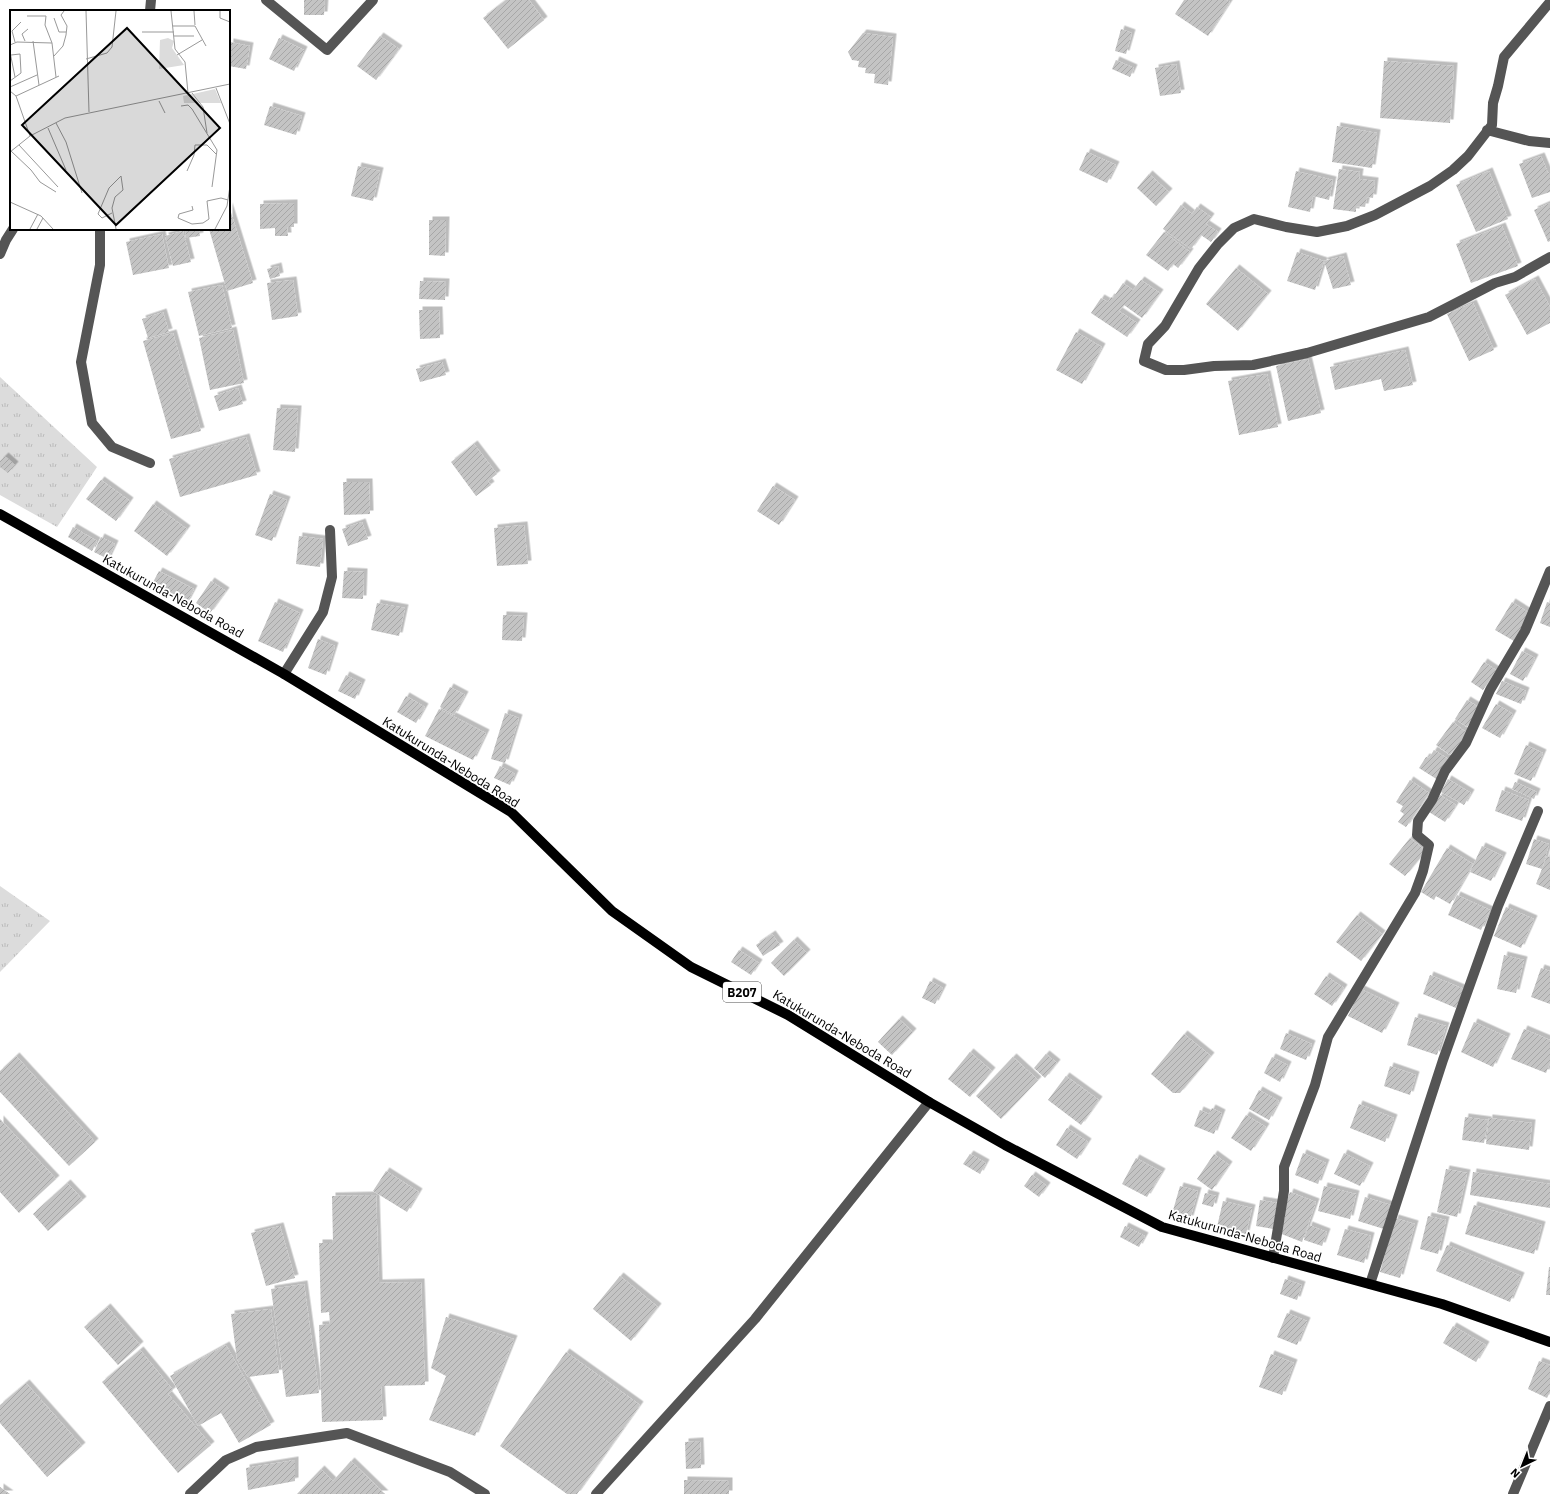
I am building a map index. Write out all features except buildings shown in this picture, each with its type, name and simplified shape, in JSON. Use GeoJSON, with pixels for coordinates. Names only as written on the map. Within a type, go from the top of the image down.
{"type":"FeatureCollection","features":[{"type":"Feature","properties":{"kind":"main road","name":"Katukurunda-Neboda Road"},"geometry":{"type":"LineString","coordinates":[[0,514],[284,674],[511,812],[612,911],[691,967],[788,1015],[929,1102],[1005,1145],[1162,1227],[1442,1304],[1550,1342]]}},
{"type":"Feature","properties":{"kind":"street"},"geometry":{"type":"LineString","coordinates":[[150,10],[151,0]]}},
{"type":"Feature","properties":{"kind":"street"},"geometry":{"type":"LineString","coordinates":[[266,0],[326,50],[373,0]]}},
{"type":"Feature","properties":{"kind":"street"},"geometry":{"type":"LineString","coordinates":[[1550,2],[1504,57],[1493,103],[1492,125],[1468,156],[1453,170],[1430,186],[1375,215],[1348,226],[1317,232],[1286,227],[1254,219],[1234,228],[1218,244],[1199,268],[1164,326],[1148,344],[1144,361],[1166,370],[1184,370],[1214,366],[1253,365],[1313,351],[1429,317],[1495,283],[1515,277],[1550,258]]}},
{"type":"Feature","properties":{"kind":"street"},"geometry":{"type":"LineString","coordinates":[[1487,130],[1529,141],[1550,144]]}},
{"type":"Feature","properties":{"kind":"street"},"geometry":{"type":"LineString","coordinates":[[0,254],[12,230]]}},
{"type":"Feature","properties":{"kind":"street"},"geometry":{"type":"LineString","coordinates":[[100,230],[100,265],[81,362],[92,423],[112,447],[150,463]]}},
{"type":"Feature","properties":{"kind":"street"},"geometry":{"type":"LineString","coordinates":[[284,674],[323,612],[332,577],[330,530]]}},
{"type":"Feature","properties":{"kind":"street"},"geometry":{"type":"LineString","coordinates":[[1273,1258],[1284,1191],[1284,1167],[1315,1085],[1328,1037],[1415,893],[1423,871],[1429,845],[1417,835],[1418,821],[1432,800],[1444,771],[1466,743],[1490,690],[1525,631],[1550,571]]}},
{"type":"Feature","properties":{"kind":"street"},"geometry":{"type":"LineString","coordinates":[[1370,1284],[1443,1060],[1498,906],[1538,812]]}},
{"type":"Feature","properties":{"kind":"street"},"geometry":{"type":"LineString","coordinates":[[596,1494],[755,1319],[929,1102]]}},
{"type":"Feature","properties":{"kind":"street"},"geometry":{"type":"LineString","coordinates":[[1513,1494],[1550,1406]]}},
{"type":"Feature","properties":{"kind":"street"},"geometry":{"type":"LineString","coordinates":[[190,1494],[226,1460],[256,1447],[347,1433],[450,1472],[485,1494]]}},
{"type":"Feature","properties":{"kind":"green space"},"geometry":{"type":"Polygon","coordinates":[[[0,377],[97,467],[57,527],[0,495],[0,377]]]}},
{"type":"Feature","properties":{"kind":"green space"},"geometry":{"type":"Polygon","coordinates":[[[0,886],[50,921],[0,972],[0,886]]]}}]}
